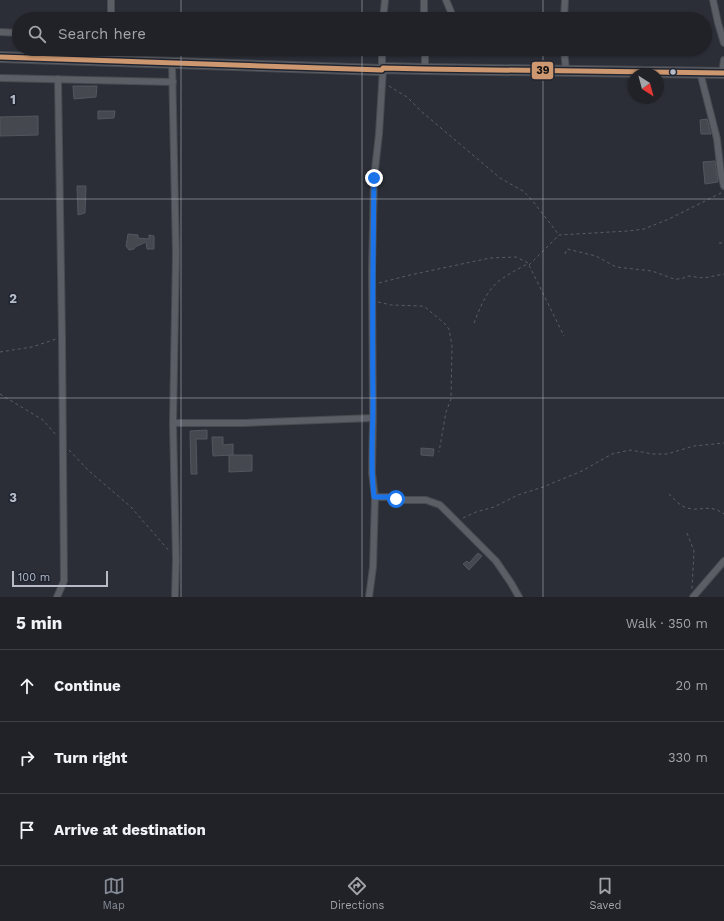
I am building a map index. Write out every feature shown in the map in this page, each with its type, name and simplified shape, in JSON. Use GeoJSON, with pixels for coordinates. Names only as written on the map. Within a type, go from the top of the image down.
{"type":"FeatureCollection","features":[{"type":"Feature","properties":{"kind":"highway"},"geometry":{"type":"LineString","coordinates":[[0,57],[383,69],[723,73]]}},
{"type":"Feature","properties":{"kind":"street"},"geometry":{"type":"LineString","coordinates":[[111,0],[111,12]]}},
{"type":"Feature","properties":{"kind":"street"},"geometry":{"type":"LineString","coordinates":[[384,12],[385,0]]}},
{"type":"Feature","properties":{"kind":"street"},"geometry":{"type":"LineString","coordinates":[[424,0],[424,12]]}},
{"type":"Feature","properties":{"kind":"street"},"geometry":{"type":"LineString","coordinates":[[446,0],[451,12]]}},
{"type":"Feature","properties":{"kind":"street"},"geometry":{"type":"LineString","coordinates":[[564,12],[565,0]]}},
{"type":"Feature","properties":{"kind":"street"},"geometry":{"type":"LineString","coordinates":[[713,0],[724,43]]}},
{"type":"Feature","properties":{"kind":"street"},"geometry":{"type":"LineString","coordinates":[[0,32],[12,33]]}},
{"type":"Feature","properties":{"kind":"street"},"geometry":{"type":"LineString","coordinates":[[369,597],[373,567],[374,497],[372,473],[372,285],[374,178],[380,134],[383,83],[382,56]]}},
{"type":"Feature","properties":{"kind":"street"},"geometry":{"type":"LineString","coordinates":[[425,56],[425,69]]}},
{"type":"Feature","properties":{"kind":"street"},"geometry":{"type":"LineString","coordinates":[[565,56],[566,71]]}},
{"type":"Feature","properties":{"kind":"street"},"geometry":{"type":"LineString","coordinates":[[723,73],[724,60]]}},
{"type":"Feature","properties":{"kind":"street"},"geometry":{"type":"LineString","coordinates":[[172,62],[176,296],[173,423],[176,559],[175,597]]}},
{"type":"Feature","properties":{"kind":"street"},"geometry":{"type":"LineString","coordinates":[[700,72],[717,139],[724,186]]}},
{"type":"Feature","properties":{"kind":"street"},"geometry":{"type":"LineString","coordinates":[[0,78],[173,82]]}},
{"type":"Feature","properties":{"kind":"street"},"geometry":{"type":"LineString","coordinates":[[57,597],[64,581],[58,80]]}},
{"type":"Feature","properties":{"kind":"street"},"geometry":{"type":"LineString","coordinates":[[173,423],[244,423],[373,418]]}},
{"type":"Feature","properties":{"kind":"street"},"geometry":{"type":"LineString","coordinates":[[374,497],[387,497],[400,500],[426,500],[433,502],[444,509],[496,561],[519,597]]}},
{"type":"Feature","properties":{"kind":"street"},"geometry":{"type":"LineString","coordinates":[[693,594],[724,561]]}},
{"type":"Feature","properties":{"kind":"path"},"geometry":{"type":"LineString","coordinates":[[383,83],[407,96],[426,116],[500,178],[523,191],[532,200],[558,235]]}},
{"type":"Feature","properties":{"kind":"path"},"geometry":{"type":"LineString","coordinates":[[474,323],[482,304],[491,289],[499,281],[528,264],[558,235],[644,229],[669,219],[715,197],[724,191]]}},
{"type":"Feature","properties":{"kind":"path"},"geometry":{"type":"LineString","coordinates":[[719,243],[724,243]]}},
{"type":"Feature","properties":{"kind":"path"},"geometry":{"type":"LineString","coordinates":[[565,254],[567,249],[596,256],[616,267],[652,271],[674,279],[681,279],[688,276],[704,278],[724,274]]}},
{"type":"Feature","properties":{"kind":"path"},"geometry":{"type":"LineString","coordinates":[[372,285],[410,275],[490,258],[516,257],[528,264],[564,336]]}},
{"type":"Feature","properties":{"kind":"path"},"geometry":{"type":"LineString","coordinates":[[372,301],[391,305],[421,306],[429,310],[449,329],[452,346],[451,399],[446,412],[439,452]]}},
{"type":"Feature","properties":{"kind":"path"},"geometry":{"type":"LineString","coordinates":[[0,352],[32,347],[62,337]]}},
{"type":"Feature","properties":{"kind":"path"},"geometry":{"type":"LineString","coordinates":[[0,394],[43,420],[62,443],[89,470],[131,507],[176,559]]}},
{"type":"Feature","properties":{"kind":"path"},"geometry":{"type":"LineString","coordinates":[[455,521],[476,512],[494,507],[518,495],[549,485],[582,471],[612,454],[630,450],[653,454],[667,454],[694,446],[724,443]]}},
{"type":"Feature","properties":{"kind":"path"},"geometry":{"type":"LineString","coordinates":[[669,494],[682,506],[687,508],[715,508],[724,514]]}},
{"type":"Feature","properties":{"kind":"path"},"geometry":{"type":"LineString","coordinates":[[687,533],[694,554],[693,594]]}},
{"type":"Feature","properties":{"kind":"building"},"geometry":{"type":"Polygon","coordinates":[[[73,86],[97,86],[96,97],[74,99],[73,86]]]}},
{"type":"Feature","properties":{"kind":"building"},"geometry":{"type":"Polygon","coordinates":[[[98,111],[115,111],[114,118],[98,119],[98,111]]]}},
{"type":"Feature","properties":{"kind":"building"},"geometry":{"type":"Polygon","coordinates":[[[38,116],[38,135],[0,136],[0,117],[38,116]]]}},
{"type":"Feature","properties":{"kind":"building"},"geometry":{"type":"Polygon","coordinates":[[[707,119],[711,134],[701,134],[700,120],[707,119]]]}},
{"type":"Feature","properties":{"kind":"building"},"geometry":{"type":"Polygon","coordinates":[[[715,161],[718,182],[705,184],[703,162],[715,161]]]}},
{"type":"Feature","properties":{"kind":"building"},"geometry":{"type":"Polygon","coordinates":[[[77,186],[86,186],[85,213],[78,215],[77,186]]]}},
{"type":"Feature","properties":{"kind":"building"},"geometry":{"type":"Polygon","coordinates":[[[128,234],[138,235],[138,238],[149,239],[149,235],[154,236],[154,249],[147,249],[146,242],[135,247],[134,249],[129,250],[126,246],[128,234]]]}},
{"type":"Feature","properties":{"kind":"building"},"geometry":{"type":"Polygon","coordinates":[[[207,430],[207,439],[196,439],[197,474],[191,474],[190,431],[207,430]]]}},
{"type":"Feature","properties":{"kind":"building"},"geometry":{"type":"Polygon","coordinates":[[[212,437],[223,437],[223,445],[233,444],[233,455],[213,456],[212,437]]]}},
{"type":"Feature","properties":{"kind":"building"},"geometry":{"type":"Polygon","coordinates":[[[421,448],[434,449],[433,456],[421,455],[421,448]]]}},
{"type":"Feature","properties":{"kind":"building"},"geometry":{"type":"Polygon","coordinates":[[[229,455],[252,455],[252,471],[229,472],[229,455]]]}},
{"type":"Feature","properties":{"kind":"building"},"geometry":{"type":"Polygon","coordinates":[[[478,553],[482,556],[469,570],[463,564],[467,561],[469,563],[478,553]]]}},
{"type":"Feature","properties":{"kind":"transit line","name":"39"},"geometry":{"type":"LineString","coordinates":[[0,57],[382,70],[383,68],[724,73]]}},
{"type":"Feature","properties":{"kind":"route"},"geometry":{"type":"LineString","coordinates":[[374,178],[372,301],[373,488],[374,497],[396,499]]}}]}
